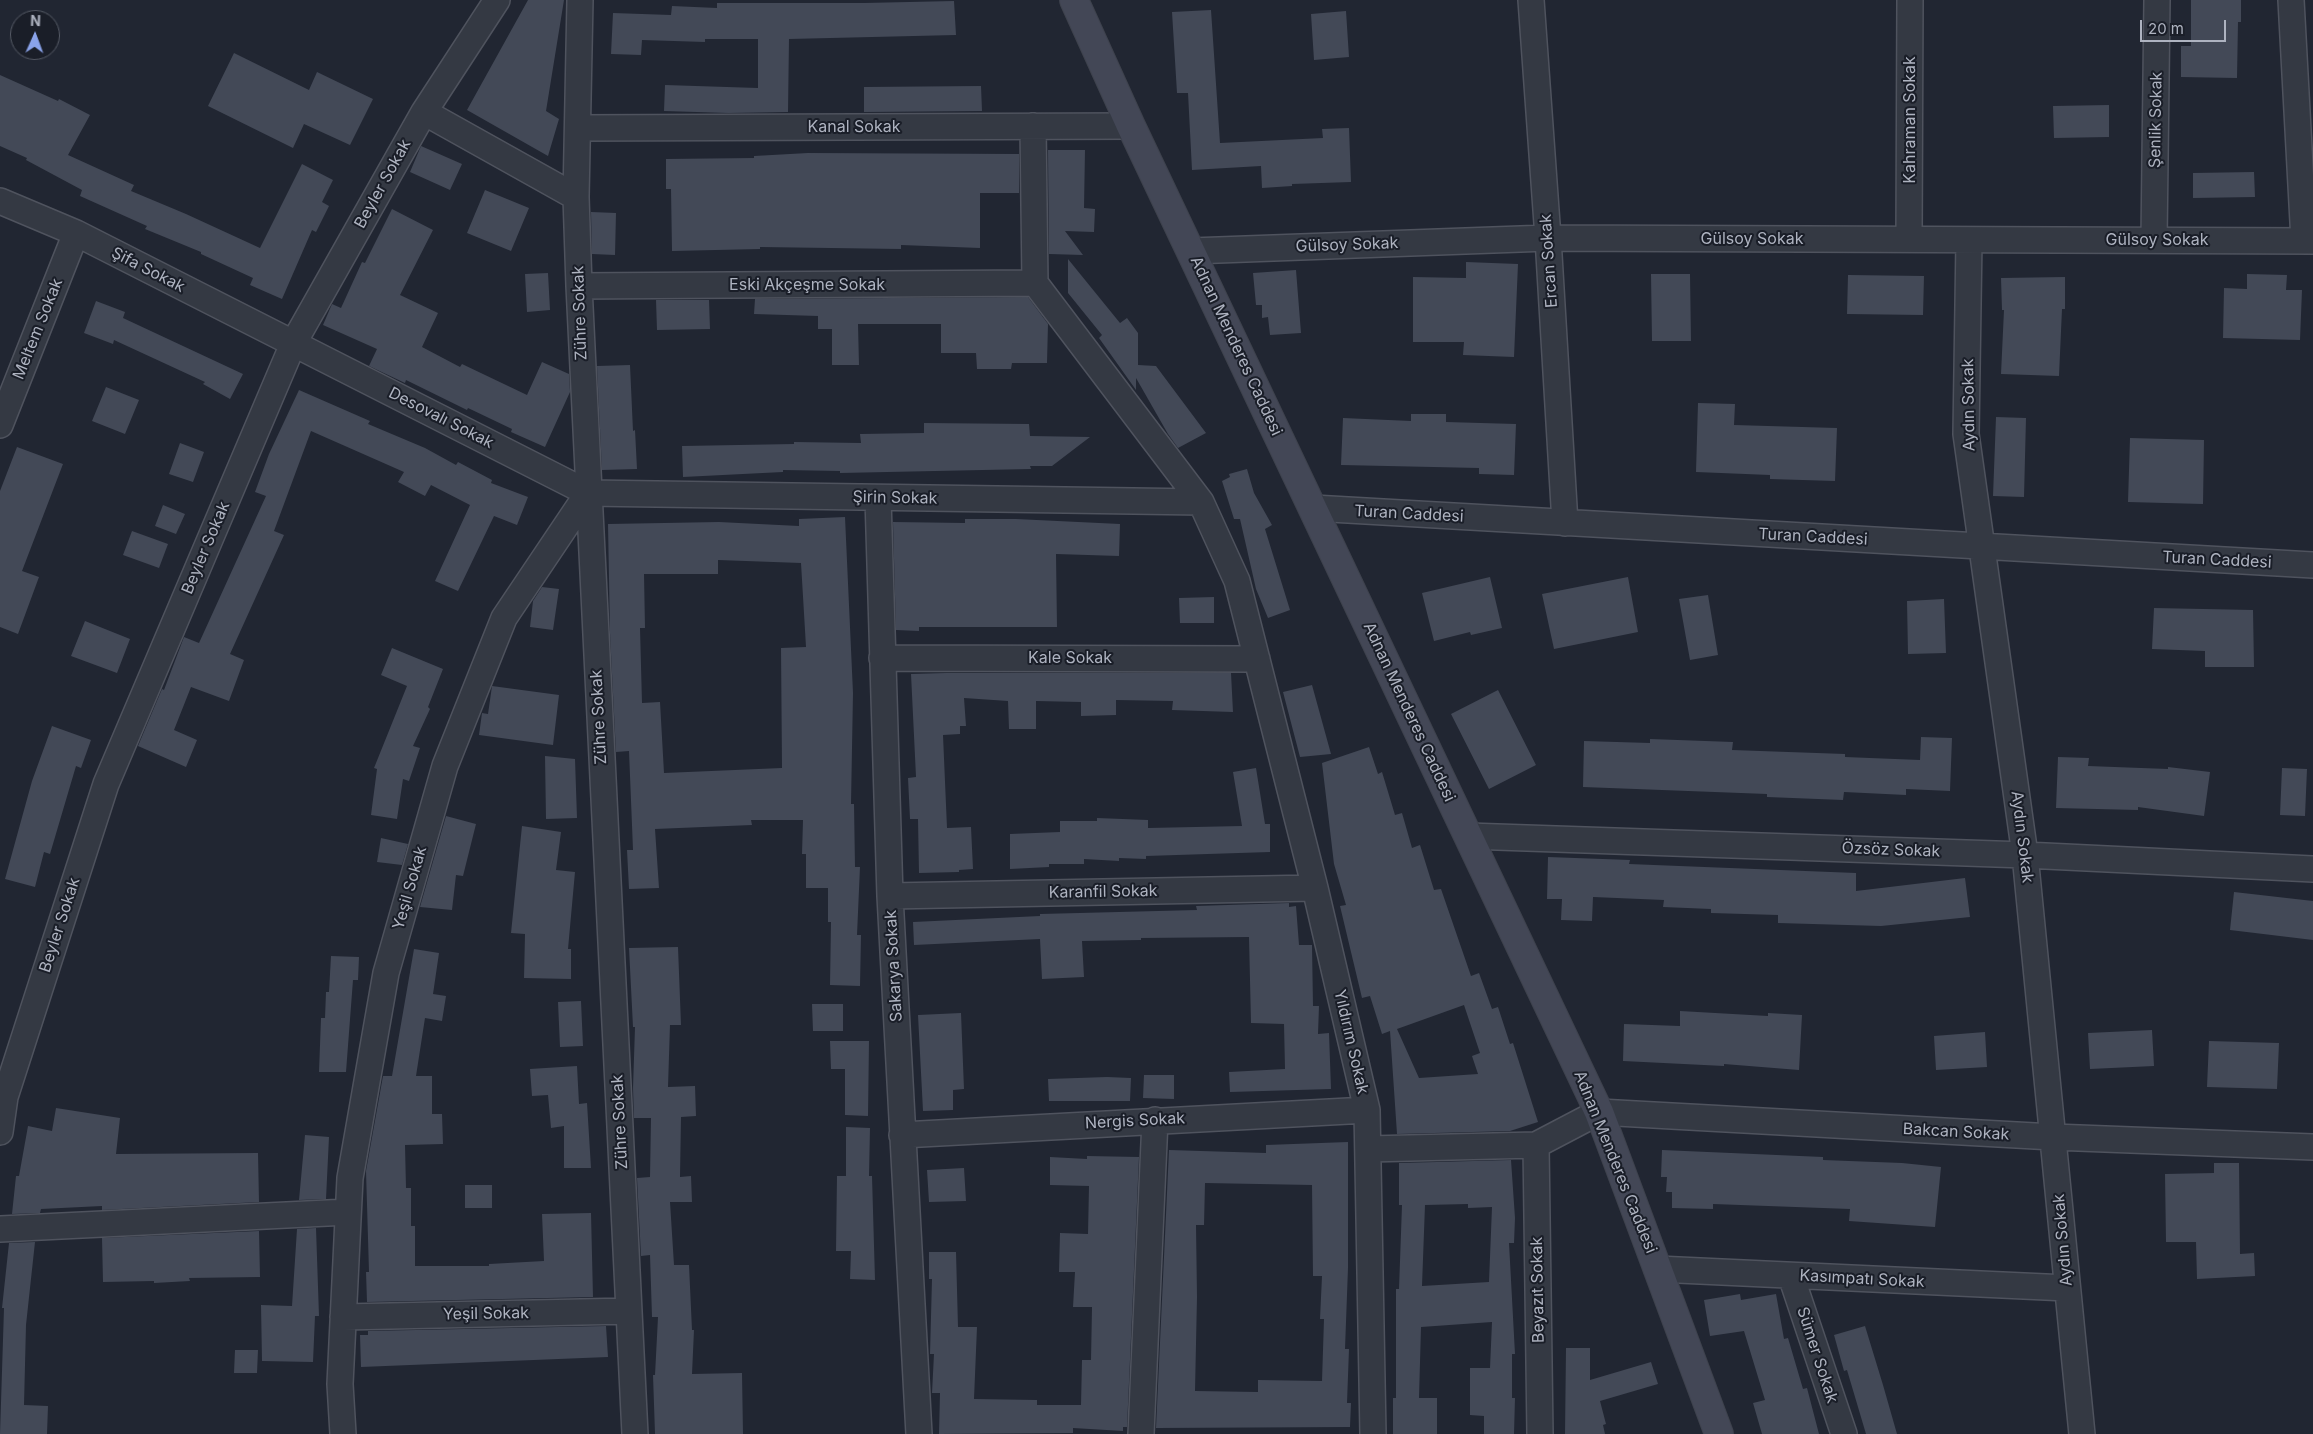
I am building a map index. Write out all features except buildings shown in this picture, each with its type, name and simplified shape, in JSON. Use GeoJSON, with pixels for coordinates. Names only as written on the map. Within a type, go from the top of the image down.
{"type":"FeatureCollection","features":[{"type":"Feature","properties":{"kind":"street","name":"Beyler Sokak"},"geometry":{"type":"LineString","coordinates":[[0,1132],[5,1097],[106,784],[293,344],[424,112],[497,0]]}},
{"type":"Feature","properties":{"kind":"street","name":"Zühre Sokak"},"geometry":{"type":"LineString","coordinates":[[580,0],[576,197],[579,286],[635,1434]]}},
{"type":"Feature","properties":{"kind":"street","name":"Adnan Menderes Caddesi"},"geometry":{"type":"LineString","coordinates":[[1074,0],[1131,126],[1598,1112],[1719,1434]]}},
{"type":"Feature","properties":{"kind":"street","name":"Ercan Sokak"},"geometry":{"type":"LineString","coordinates":[[1531,0],[1548,238],[1564,523]]}},
{"type":"Feature","properties":{"kind":"street","name":"Kahraman Sokak"},"geometry":{"type":"LineString","coordinates":[[1909,239],[1910,0]]}},
{"type":"Feature","properties":{"kind":"street","name":"Şenlik Sokak"},"geometry":{"type":"LineString","coordinates":[[2154,240],[2157,0]]}},
{"type":"Feature","properties":{"kind":"street"},"geometry":{"type":"LineString","coordinates":[[2291,0],[2309,241]]}},
{"type":"Feature","properties":{"kind":"street"},"geometry":{"type":"LineString","coordinates":[[424,112],[576,197]]}},
{"type":"Feature","properties":{"kind":"street"},"geometry":{"type":"LineString","coordinates":[[1033,126],[1035,283],[1201,502],[1238,582],[1257,659]]}},
{"type":"Feature","properties":{"kind":"street","name":"Kanal Sokak"},"geometry":{"type":"LineString","coordinates":[[578,128],[1131,126]]}},
{"type":"Feature","properties":{"kind":"street","name":"Şifa Sokak"},"geometry":{"type":"LineString","coordinates":[[0,201],[76,233],[293,344]]}},
{"type":"Feature","properties":{"kind":"street","name":"Meltem Sokak"},"geometry":{"type":"LineString","coordinates":[[0,425],[76,233]]}},
{"type":"Feature","properties":{"kind":"street","name":"Gülsoy Sokak"},"geometry":{"type":"LineString","coordinates":[[1191,251],[1548,238],[2309,241]]}},
{"type":"Feature","properties":{"kind":"street","name":"Aydın Sokak"},"geometry":{"type":"LineString","coordinates":[[1969,240],[1966,434],[2025,855],[2082,1434]]}},
{"type":"Feature","properties":{"kind":"street","name":"Eski Akçeşme Sokak"},"geometry":{"type":"LineString","coordinates":[[579,286],[1035,283]]}},
{"type":"Feature","properties":{"kind":"street","name":"Desovalı Sokak"},"geometry":{"type":"LineString","coordinates":[[293,344],[588,493]]}},
{"type":"Feature","properties":{"kind":"street","name":"Şirin Sokak"},"geometry":{"type":"LineString","coordinates":[[588,493],[1201,502]]}},
{"type":"Feature","properties":{"kind":"street","name":"Yeşil Sokak"},"geometry":{"type":"LineString","coordinates":[[343,1434],[340,1384],[350,1178],[386,973],[445,766],[504,618],[588,493]]}},
{"type":"Feature","properties":{"kind":"street","name":"Sakarya Sokak"},"geometry":{"type":"LineString","coordinates":[[878,498],[890,896],[919,1434]]}},
{"type":"Feature","properties":{"kind":"street","name":"Turan Caddesi"},"geometry":{"type":"LineString","coordinates":[[1313,508],[2313,565]]}},
{"type":"Feature","properties":{"kind":"street","name":"Kale Sokak"},"geometry":{"type":"LineString","coordinates":[[882,658],[1257,659]]}},
{"type":"Feature","properties":{"kind":"street","name":"Yıldırım Sokak"},"geometry":{"type":"LineString","coordinates":[[1257,659],[1315,888],[1367,1110],[1373,1434]]}},
{"type":"Feature","properties":{"kind":"street","name":"Özsöz Sokak"},"geometry":{"type":"LineString","coordinates":[[1468,836],[2025,855],[2313,869]]}},
{"type":"Feature","properties":{"kind":"street","name":"Karanfil Sokak"},"geometry":{"type":"LineString","coordinates":[[890,896],[1315,888]]}},
{"type":"Feature","properties":{"kind":"street","name":"Nergis Sokak"},"geometry":{"type":"LineString","coordinates":[[902,1135],[1367,1110]]}},
{"type":"Feature","properties":{"kind":"street"},"geometry":{"type":"LineString","coordinates":[[1368,1149],[1536,1145],[1598,1112]]}},
{"type":"Feature","properties":{"kind":"street","name":"Bakcan Sokak"},"geometry":{"type":"LineString","coordinates":[[1598,1112],[2053,1137],[2313,1147]]}},
{"type":"Feature","properties":{"kind":"street"},"geometry":{"type":"LineString","coordinates":[[1141,1434],[1155,1120]]}},
{"type":"Feature","properties":{"kind":"street","name":"Beyazıt Sokak"},"geometry":{"type":"LineString","coordinates":[[1536,1145],[1540,1434]]}},
{"type":"Feature","properties":{"kind":"street"},"geometry":{"type":"LineString","coordinates":[[0,1229],[348,1212]]}},
{"type":"Feature","properties":{"kind":"street","name":"Kasımpatı Sokak"},"geometry":{"type":"LineString","coordinates":[[1657,1269],[2068,1288]]}},
{"type":"Feature","properties":{"kind":"street","name":"Sümer Sokak"},"geometry":{"type":"LineString","coordinates":[[1791,1276],[1844,1434]]}},
{"type":"Feature","properties":{"kind":"street","name":"Yeşil Sokak"},"geometry":{"type":"LineString","coordinates":[[343,1317],[629,1311]]}}]}
